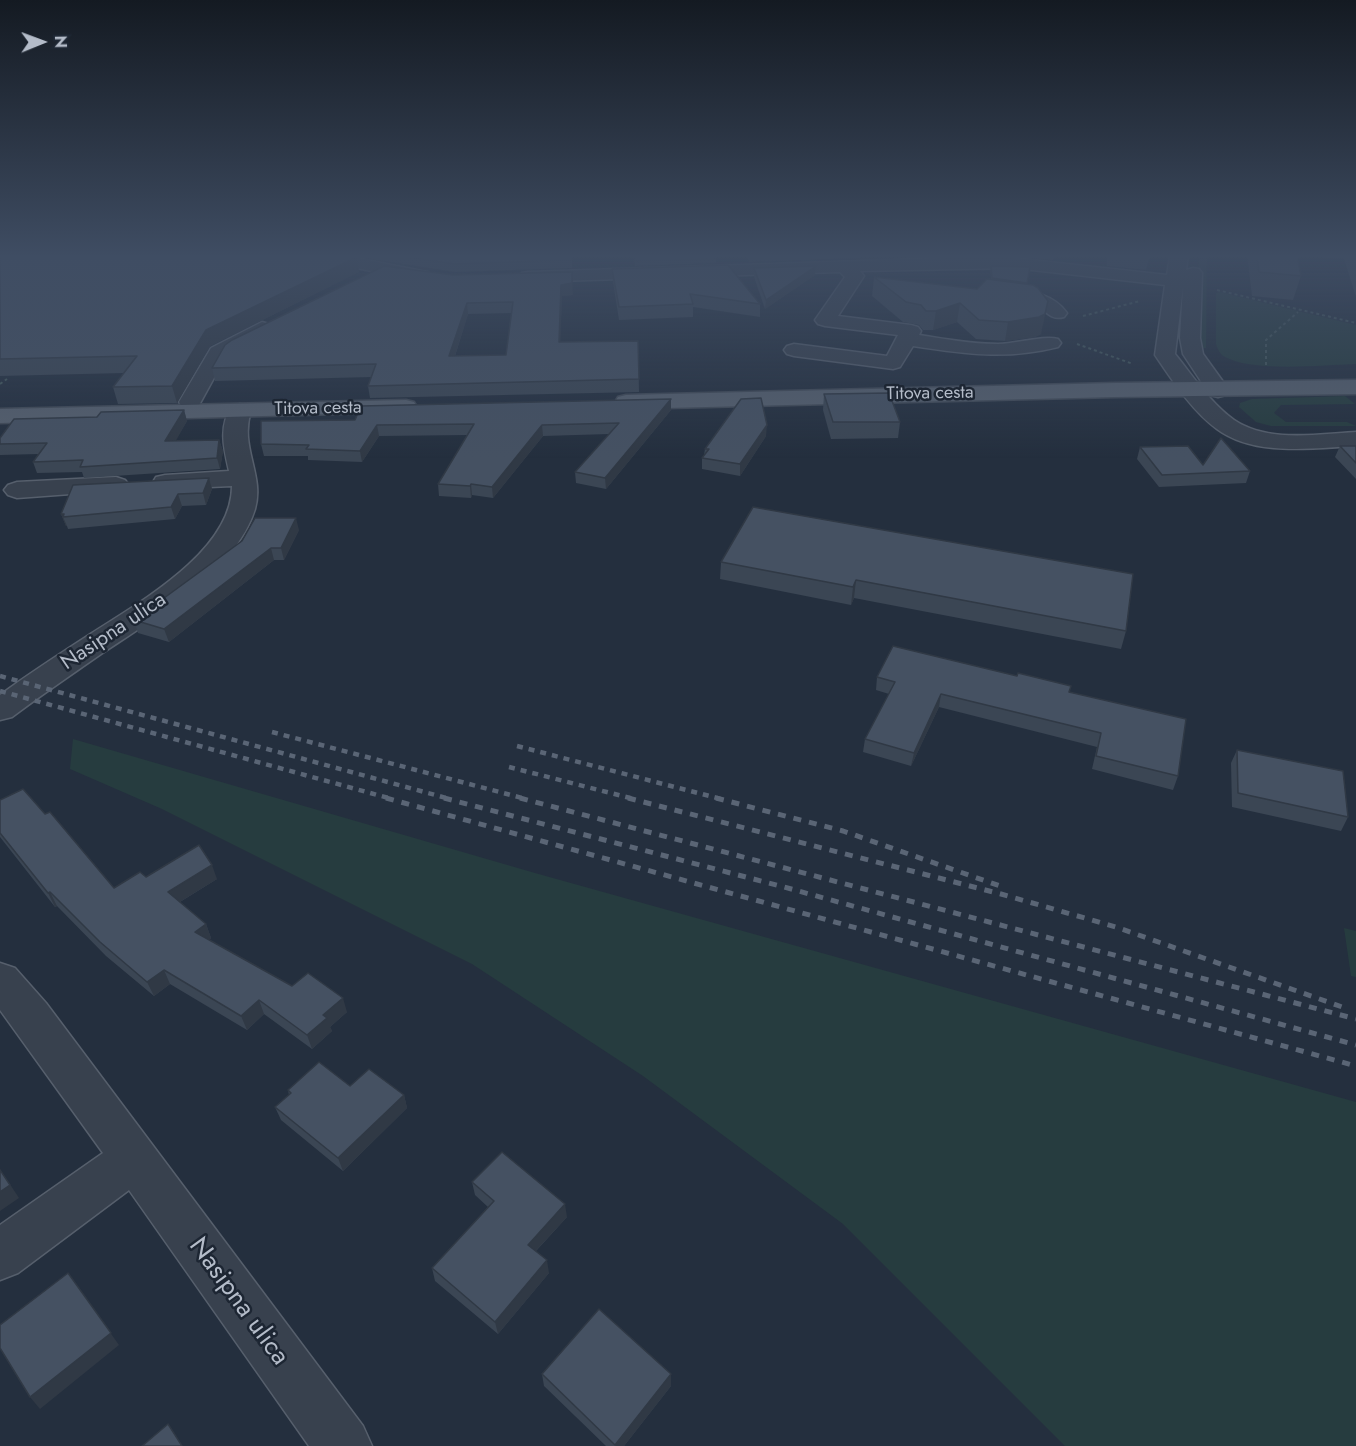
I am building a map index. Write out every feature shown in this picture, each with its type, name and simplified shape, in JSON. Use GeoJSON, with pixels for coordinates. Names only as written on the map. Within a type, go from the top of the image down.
{"type":"FeatureCollection","features":[{"type":"Feature","properties":{"kind":"main road","name":"Titova cesta"},"geometry":{"type":"LineString","coordinates":[[1203,388],[1356,376]]}},
{"type":"Feature","properties":{"kind":"main road","name":"Titova cesta"},"geometry":{"type":"LineString","coordinates":[[608,397],[1356,387]]}},
{"type":"Feature","properties":{"kind":"main road","name":"Titova cesta"},"geometry":{"type":"LineString","coordinates":[[0,405],[429,401],[240,411],[0,416]]}},
{"type":"Feature","properties":{"kind":"street"},"geometry":{"type":"LineString","coordinates":[[190,402],[218,352],[273,323]]}},
{"type":"Feature","properties":{"kind":"street"},"geometry":{"type":"LineString","coordinates":[[794,350],[893,363],[910,331],[852,323]]}},
{"type":"Feature","properties":{"kind":"street"},"geometry":{"type":"LineString","coordinates":[[1167,323],[1165,355],[1203,388],[1227,426],[1254,437],[1280,441],[1356,439]]}},
{"type":"Feature","properties":{"kind":"street"},"geometry":{"type":"LineString","coordinates":[[1191,323],[1190,338],[1203,388]]}},
{"type":"Feature","properties":{"kind":"street"},"geometry":{"type":"LineString","coordinates":[[808,334],[991,351],[1015,351],[1051,343]]}},
{"type":"Feature","properties":{"kind":"street","name":"Nasipna ulica"},"geometry":{"type":"LineString","coordinates":[[0,710],[174,592],[203,566],[223,542],[242,510],[244,478],[234,441],[235,421],[240,411]]}},
{"type":"Feature","properties":{"kind":"street"},"geometry":{"type":"LineString","coordinates":[[17,490],[244,478]]}},
{"type":"Feature","properties":{"kind":"street","name":"Nasipna ulica"},"geometry":{"type":"LineString","coordinates":[[0,980],[31,1017],[343,1446]]}},
{"type":"Feature","properties":{"kind":"street"},"geometry":{"type":"LineString","coordinates":[[0,1255],[134,1158]]}},
{"type":"Feature","properties":{"kind":"path"},"geometry":{"type":"LineString","coordinates":[[1266,369],[1266,340],[1285,323]]}},
{"type":"Feature","properties":{"kind":"path"},"geometry":{"type":"LineString","coordinates":[[1076,337],[1075,343],[1133,364]]}},
{"type":"Feature","properties":{"kind":"path"},"geometry":{"type":"LineString","coordinates":[[0,384],[7,379]]}},
{"type":"Feature","properties":{"kind":"green space"},"geometry":{"type":"Polygon","coordinates":[[[1196,323],[1206,323],[1206,348],[1202,348],[1196,323]]]}},
{"type":"Feature","properties":{"kind":"green space"},"geometry":{"type":"Polygon","coordinates":[[[1216,323],[1350,323],[1356,325],[1356,364],[1255,365],[1225,357],[1216,344],[1216,323]]]}},
{"type":"Feature","properties":{"kind":"green space"},"geometry":{"type":"Polygon","coordinates":[[[1345,396],[1355,404],[1281,405],[1274,413],[1286,422],[1347,422],[1356,426],[1271,426],[1256,422],[1239,407],[1240,403],[1252,399],[1345,396]]]}},
{"type":"Feature","properties":{"kind":"green space"},"geometry":{"type":"Polygon","coordinates":[[[73,739],[535,873],[1356,1102],[1356,1446],[1065,1446],[843,1224],[643,1076],[472,964],[162,809],[70,769],[73,739]]]}},
{"type":"Feature","properties":{"kind":"green space"},"geometry":{"type":"Polygon","coordinates":[[[1344,928],[1356,931],[1356,977],[1351,976],[1344,928]]]}},
{"type":"Feature","properties":{"kind":"building"},"geometry":{"type":"Polygon","coordinates":[[[0,323],[219,323],[206,330],[172,386],[113,387],[137,356],[0,359],[0,323]]]}},
{"type":"Feature","properties":{"kind":"building"},"geometry":{"type":"Polygon","coordinates":[[[266,323],[460,323],[449,356],[506,355],[510,323],[560,323],[559,342],[638,341],[639,379],[368,386],[376,364],[212,368],[225,345],[266,323]]]}},
{"type":"Feature","properties":{"kind":"building"},"geometry":{"type":"Polygon","coordinates":[[[889,393],[900,422],[833,422],[824,394],[889,393]]]}},
{"type":"Feature","properties":{"kind":"building"},"geometry":{"type":"Polygon","coordinates":[[[761,398],[767,425],[740,464],[702,458],[709,449],[705,449],[741,399],[761,398]]]}},
{"type":"Feature","properties":{"kind":"building"},"geometry":{"type":"Polygon","coordinates":[[[671,399],[605,478],[575,472],[619,423],[542,425],[492,487],[471,484],[470,486],[438,484],[474,424],[377,425],[360,451],[306,449],[309,445],[261,444],[261,421],[355,420],[361,406],[671,399]]]}},
{"type":"Feature","properties":{"kind":"building"},"geometry":{"type":"Polygon","coordinates":[[[184,410],[165,441],[219,440],[217,458],[80,467],[83,460],[33,462],[47,443],[0,444],[0,438],[14,419],[97,417],[101,412],[184,410]]]}},
{"type":"Feature","properties":{"kind":"building"},"geometry":{"type":"Polygon","coordinates":[[[1221,438],[1250,471],[1162,475],[1140,447],[1188,446],[1203,465],[1221,438]]]}},
{"type":"Feature","properties":{"kind":"building"},"geometry":{"type":"Polygon","coordinates":[[[1340,446],[1356,446],[1356,463],[1340,446]]]}},
{"type":"Feature","properties":{"kind":"building"},"geometry":{"type":"Polygon","coordinates":[[[209,478],[203,493],[178,494],[171,507],[63,517],[64,514],[61,514],[73,485],[209,478]]]}},
{"type":"Feature","properties":{"kind":"building"},"geometry":{"type":"Polygon","coordinates":[[[753,507],[1133,574],[1126,631],[856,580],[853,587],[721,562],[753,507]]]}},
{"type":"Feature","properties":{"kind":"building"},"geometry":{"type":"Polygon","coordinates":[[[255,518],[296,518],[281,548],[271,548],[164,629],[134,620],[242,541],[255,518]]]}},
{"type":"Feature","properties":{"kind":"building"},"geometry":{"type":"Polygon","coordinates":[[[893,646],[1017,676],[1018,673],[1071,686],[1069,692],[1186,719],[1178,776],[1096,756],[1101,733],[941,694],[914,753],[865,739],[895,682],[877,677],[893,646]]]}},
{"type":"Feature","properties":{"kind":"building"},"geometry":{"type":"Polygon","coordinates":[[[1237,750],[1343,771],[1348,817],[1238,793],[1237,750]]]}},
{"type":"Feature","properties":{"kind":"building"},"geometry":{"type":"Polygon","coordinates":[[[23,789],[45,814],[50,812],[114,888],[140,872],[146,877],[199,845],[212,865],[168,892],[206,924],[195,932],[292,986],[308,973],[343,998],[323,1015],[327,1018],[307,1035],[259,1000],[241,1016],[164,970],[147,982],[100,942],[50,892],[48,893],[0,833],[0,800],[23,789]]]}},
{"type":"Feature","properties":{"kind":"building"},"geometry":{"type":"Polygon","coordinates":[[[319,1062],[350,1086],[369,1069],[404,1095],[338,1158],[275,1107],[291,1093],[288,1090],[319,1062]]]}},
{"type":"Feature","properties":{"kind":"building"},"geometry":{"type":"Polygon","coordinates":[[[502,1152],[565,1204],[528,1245],[547,1260],[495,1322],[432,1268],[494,1201],[472,1182],[502,1152]]]}},
{"type":"Feature","properties":{"kind":"building"},"geometry":{"type":"Polygon","coordinates":[[[0,1170],[10,1185],[0,1192],[0,1170]]]}},
{"type":"Feature","properties":{"kind":"building"},"geometry":{"type":"Polygon","coordinates":[[[68,1273],[111,1333],[30,1397],[0,1348],[0,1325],[68,1273]]]}},
{"type":"Feature","properties":{"kind":"building"},"geometry":{"type":"Polygon","coordinates":[[[599,1309],[671,1374],[615,1445],[542,1374],[599,1309]]]}},
{"type":"Feature","properties":{"kind":"building"},"geometry":{"type":"Polygon","coordinates":[[[168,1424],[182,1446],[142,1446],[168,1424]]]}},
{"type":"Feature","properties":{"kind":"railway"},"geometry":{"type":"LineString","coordinates":[[0,676],[450,799]]}},
{"type":"Feature","properties":{"kind":"railway"},"geometry":{"type":"LineString","coordinates":[[0,691],[392,799]]}},
{"type":"Feature","properties":{"kind":"railway"},"geometry":{"type":"LineString","coordinates":[[272,732],[526,799]]}},
{"type":"Feature","properties":{"kind":"railway"},"geometry":{"type":"LineString","coordinates":[[517,746],[721,799]]}},
{"type":"Feature","properties":{"kind":"railway"},"geometry":{"type":"LineString","coordinates":[[509,767],[634,799]]}},
{"type":"Feature","properties":{"kind":"railway"},"geometry":{"type":"LineString","coordinates":[[386,798],[1356,1066]]}},
{"type":"Feature","properties":{"kind":"railway"},"geometry":{"type":"LineString","coordinates":[[444,798],[784,887],[1356,1045]]}},
{"type":"Feature","properties":{"kind":"railway"},"geometry":{"type":"LineString","coordinates":[[520,798],[1356,1019]]}},
{"type":"Feature","properties":{"kind":"railway"},"geometry":{"type":"LineString","coordinates":[[628,798],[1001,894],[1116,927],[1345,1008]]}},
{"type":"Feature","properties":{"kind":"railway"},"geometry":{"type":"LineString","coordinates":[[716,798],[843,831],[1000,886]]}}]}
